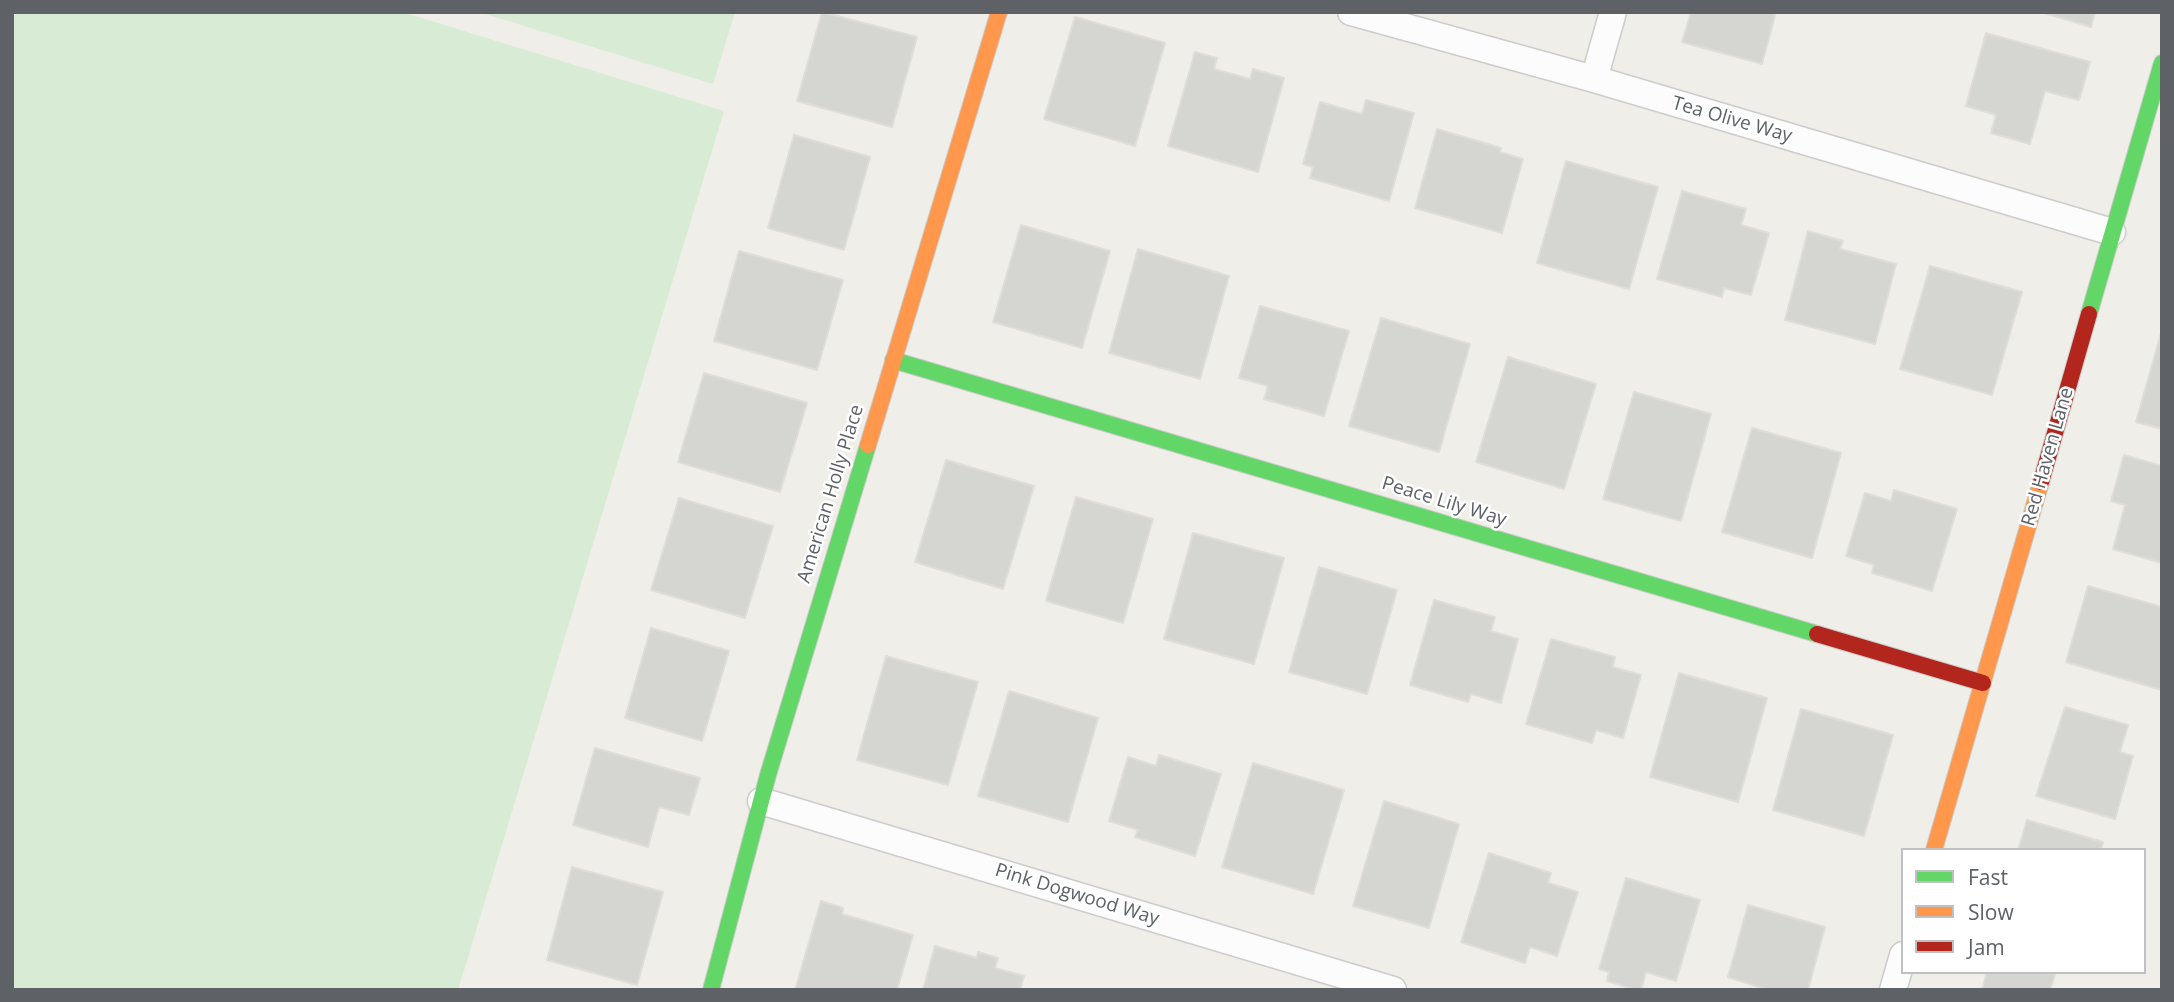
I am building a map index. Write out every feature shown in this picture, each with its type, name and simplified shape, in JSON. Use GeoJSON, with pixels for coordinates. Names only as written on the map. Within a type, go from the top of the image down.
{"type":"FeatureCollection","features":[{"type":"Feature","properties":{"kind":"street","name":"American Holly Place"},"geometry":{"type":"LineString","coordinates":[[711,990],[761,801],[999,12]]}},
{"type":"Feature","properties":{"kind":"street","name":"Tea Olive Way"},"geometry":{"type":"LineString","coordinates":[[1351,12],[1594,79],[2112,232]]}},
{"type":"Feature","properties":{"kind":"street"},"geometry":{"type":"LineString","coordinates":[[1594,79],[1613,12]]}},
{"type":"Feature","properties":{"kind":"street","name":"Red Haven Lane"},"geometry":{"type":"LineString","coordinates":[[1935,848],[2162,63]]}},
{"type":"Feature","properties":{"kind":"street","name":"Peace Lily Way"},"geometry":{"type":"LineString","coordinates":[[893,360],[1983,683]]}},
{"type":"Feature","properties":{"kind":"street","name":"Pink Dogwood Way"},"geometry":{"type":"LineString","coordinates":[[761,801],[1393,990]]}},
{"type":"Feature","properties":{"kind":"street"},"geometry":{"type":"LineString","coordinates":[[1892,990],[1901,961]]}},
{"type":"Feature","properties":{"kind":"green space"},"geometry":{"type":"Polygon","coordinates":[[[12,12],[402,12],[724,111],[458,990],[12,990],[12,12]]]}},
{"type":"Feature","properties":{"kind":"green space"},"geometry":{"type":"Polygon","coordinates":[[[479,12],[735,12],[713,84],[479,12]]]}},
{"type":"Feature","properties":{"kind":"building"},"geometry":{"type":"Polygon","coordinates":[[[822,12],[917,37],[892,127],[797,101],[822,12]]]}},
{"type":"Feature","properties":{"kind":"building"},"geometry":{"type":"Polygon","coordinates":[[[1691,12],[1776,12],[1762,64],[1682,42],[1691,12]]]}},
{"type":"Feature","properties":{"kind":"building"},"geometry":{"type":"Polygon","coordinates":[[[2041,12],[2095,12],[2091,27],[2041,12]]]}},
{"type":"Feature","properties":{"kind":"building"},"geometry":{"type":"Polygon","coordinates":[[[1075,17],[1165,43],[1135,146],[1044,119],[1075,17]]]}},
{"type":"Feature","properties":{"kind":"building"},"geometry":{"type":"Polygon","coordinates":[[[1986,33],[2090,62],[2079,100],[2045,91],[2030,144],[1991,133],[1996,115],[1966,106],[1986,33]]]}},
{"type":"Feature","properties":{"kind":"building"},"geometry":{"type":"Polygon","coordinates":[[[1195,52],[1217,58],[1214,69],[1250,79],[1253,69],[1284,78],[1258,172],[1168,146],[1195,52]]]}},
{"type":"Feature","properties":{"kind":"building"},"geometry":{"type":"Polygon","coordinates":[[[1366,100],[1414,113],[1389,201],[1310,178],[1313,167],[1303,164],[1320,102],[1362,114],[1366,100]]]}},
{"type":"Feature","properties":{"kind":"building"},"geometry":{"type":"Polygon","coordinates":[[[1437,129],[1501,148],[1500,152],[1523,159],[1502,233],[1415,208],[1437,129]]]}},
{"type":"Feature","properties":{"kind":"building"},"geometry":{"type":"Polygon","coordinates":[[[794,135],[870,157],[844,250],[768,228],[794,135]]]}},
{"type":"Feature","properties":{"kind":"building"},"geometry":{"type":"Polygon","coordinates":[[[1566,161],[1658,187],[1629,289],[1537,263],[1566,161]]]}},
{"type":"Feature","properties":{"kind":"building"},"geometry":{"type":"Polygon","coordinates":[[[1682,191],[1746,209],[1741,225],[1769,233],[1751,295],[1724,288],[1722,297],[1657,279],[1682,191]]]}},
{"type":"Feature","properties":{"kind":"building"},"geometry":{"type":"Polygon","coordinates":[[[1021,225],[1110,251],[1082,348],[993,322],[1021,225]]]}},
{"type":"Feature","properties":{"kind":"building"},"geometry":{"type":"Polygon","coordinates":[[[1808,231],[1843,241],[1840,249],[1896,264],[1875,344],[1785,320],[1808,231]]]}},
{"type":"Feature","properties":{"kind":"building"},"geometry":{"type":"Polygon","coordinates":[[[1138,249],[1229,276],[1200,379],[1109,353],[1138,249]]]}},
{"type":"Feature","properties":{"kind":"building"},"geometry":{"type":"Polygon","coordinates":[[[739,251],[843,280],[817,370],[714,341],[739,251]]]}},
{"type":"Feature","properties":{"kind":"building"},"geometry":{"type":"Polygon","coordinates":[[[1930,266],[2022,292],[1992,395],[1900,369],[1930,266]]]}},
{"type":"Feature","properties":{"kind":"building"},"geometry":{"type":"Polygon","coordinates":[[[1260,306],[1349,331],[1324,416],[1264,399],[1268,386],[1239,378],[1260,306]]]}},
{"type":"Feature","properties":{"kind":"building"},"geometry":{"type":"Polygon","coordinates":[[[1381,318],[1470,344],[1439,452],[1349,426],[1381,318]]]}},
{"type":"Feature","properties":{"kind":"building"},"geometry":{"type":"Polygon","coordinates":[[[2162,334],[2162,429],[2136,422],[2162,334]]]}},
{"type":"Feature","properties":{"kind":"building"},"geometry":{"type":"Polygon","coordinates":[[[1508,357],[1596,384],[1564,489],[1476,462],[1508,357]]]}},
{"type":"Feature","properties":{"kind":"building"},"geometry":{"type":"Polygon","coordinates":[[[704,373],[807,403],[780,492],[678,462],[704,373]]]}},
{"type":"Feature","properties":{"kind":"building"},"geometry":{"type":"Polygon","coordinates":[[[1634,392],[1711,414],[1681,521],[1603,499],[1634,392]]]}},
{"type":"Feature","properties":{"kind":"building"},"geometry":{"type":"Polygon","coordinates":[[[1752,428],[1841,453],[1812,558],[1722,532],[1752,428]]]}},
{"type":"Feature","properties":{"kind":"building"},"geometry":{"type":"Polygon","coordinates":[[[2124,455],[2162,466],[2162,563],[2113,549],[2125,505],[2111,501],[2124,455]]]}},
{"type":"Feature","properties":{"kind":"building"},"geometry":{"type":"Polygon","coordinates":[[[946,460],[1034,486],[1003,589],[915,562],[946,460]]]}},
{"type":"Feature","properties":{"kind":"building"},"geometry":{"type":"Polygon","coordinates":[[[1894,490],[1957,509],[1932,591],[1872,573],[1874,565],[1846,556],[1865,493],[1891,501],[1894,490]]]}},
{"type":"Feature","properties":{"kind":"building"},"geometry":{"type":"Polygon","coordinates":[[[1076,497],[1153,519],[1123,623],[1046,601],[1076,497]]]}},
{"type":"Feature","properties":{"kind":"building"},"geometry":{"type":"Polygon","coordinates":[[[679,498],[773,526],[745,618],[651,590],[679,498]]]}},
{"type":"Feature","properties":{"kind":"building"},"geometry":{"type":"Polygon","coordinates":[[[1193,533],[1284,558],[1254,664],[1164,639],[1193,533]]]}},
{"type":"Feature","properties":{"kind":"building"},"geometry":{"type":"Polygon","coordinates":[[[1319,567],[1397,590],[1367,694],[1289,672],[1319,567]]]}},
{"type":"Feature","properties":{"kind":"building"},"geometry":{"type":"Polygon","coordinates":[[[2088,586],[2162,607],[2162,690],[2066,662],[2088,586]]]}},
{"type":"Feature","properties":{"kind":"building"},"geometry":{"type":"Polygon","coordinates":[[[1434,600],[1495,617],[1491,631],[1518,639],[1501,703],[1471,694],[1468,702],[1410,685],[1434,600]]]}},
{"type":"Feature","properties":{"kind":"building"},"geometry":{"type":"Polygon","coordinates":[[[651,628],[729,651],[702,741],[625,718],[651,628]]]}},
{"type":"Feature","properties":{"kind":"building"},"geometry":{"type":"Polygon","coordinates":[[[1551,639],[1615,657],[1613,667],[1641,675],[1623,738],[1596,730],[1592,743],[1526,724],[1551,639]]]}},
{"type":"Feature","properties":{"kind":"building"},"geometry":{"type":"Polygon","coordinates":[[[886,656],[978,682],[948,785],[857,760],[886,656]]]}},
{"type":"Feature","properties":{"kind":"building"},"geometry":{"type":"Polygon","coordinates":[[[1679,673],[1767,698],[1738,802],[1650,777],[1679,673]]]}},
{"type":"Feature","properties":{"kind":"building"},"geometry":{"type":"Polygon","coordinates":[[[1009,691],[1098,718],[1068,822],[978,796],[1009,691]]]}},
{"type":"Feature","properties":{"kind":"building"},"geometry":{"type":"Polygon","coordinates":[[[2065,707],[2128,725],[2120,752],[2133,756],[2115,819],[2036,796],[2065,707]]]}},
{"type":"Feature","properties":{"kind":"building"},"geometry":{"type":"Polygon","coordinates":[[[1801,709],[1893,735],[1864,836],[1773,810],[1801,709]]]}},
{"type":"Feature","properties":{"kind":"building"},"geometry":{"type":"Polygon","coordinates":[[[595,748],[700,778],[689,815],[659,807],[648,847],[573,825],[595,748]]]}},
{"type":"Feature","properties":{"kind":"building"},"geometry":{"type":"Polygon","coordinates":[[[1159,755],[1221,774],[1195,856],[1135,837],[1138,830],[1109,821],[1128,757],[1156,766],[1159,755]]]}},
{"type":"Feature","properties":{"kind":"building"},"geometry":{"type":"Polygon","coordinates":[[[1253,763],[1344,790],[1313,894],[1222,867],[1253,763]]]}},
{"type":"Feature","properties":{"kind":"building"},"geometry":{"type":"Polygon","coordinates":[[[1384,801],[1459,824],[1429,928],[1353,906],[1384,801]]]}},
{"type":"Feature","properties":{"kind":"building"},"geometry":{"type":"Polygon","coordinates":[[[2027,820],[2103,842],[2102,848],[2019,848],[2027,820]]]}},
{"type":"Feature","properties":{"kind":"building"},"geometry":{"type":"Polygon","coordinates":[[[1489,853],[1551,873],[1548,883],[1578,892],[1557,956],[1530,947],[1525,963],[1461,942],[1489,853]]]}},
{"type":"Feature","properties":{"kind":"building"},"geometry":{"type":"Polygon","coordinates":[[[572,867],[663,892],[637,985],[547,960],[572,867]]]}},
{"type":"Feature","properties":{"kind":"building"},"geometry":{"type":"Polygon","coordinates":[[[1626,878],[1700,900],[1676,981],[1646,972],[1641,990],[1637,990],[1607,981],[1609,972],[1599,969],[1626,878]]]}},
{"type":"Feature","properties":{"kind":"building"},"geometry":{"type":"Polygon","coordinates":[[[821,901],[843,908],[842,914],[913,935],[897,990],[795,990],[821,901]]]}},
{"type":"Feature","properties":{"kind":"building"},"geometry":{"type":"Polygon","coordinates":[[[1748,905],[1825,927],[1808,990],[1768,990],[1728,977],[1748,905]]]}},
{"type":"Feature","properties":{"kind":"building"},"geometry":{"type":"Polygon","coordinates":[[[935,946],[977,958],[978,952],[998,958],[995,968],[1024,976],[1020,990],[923,990],[935,946]]]}},
{"type":"Feature","properties":{"kind":"building"},"geometry":{"type":"Polygon","coordinates":[[[1986,974],[2055,974],[2050,990],[1982,990],[1986,974]]]}},
{"type":"Feature","properties":{"kind":"traffic: fast"},"geometry":{"type":"LineString","coordinates":[[2089,314],[2162,63]]}},
{"type":"Feature","properties":{"kind":"traffic: fast"},"geometry":{"type":"LineString","coordinates":[[893,360],[1817,634]]}},
{"type":"Feature","properties":{"kind":"traffic: fast"},"geometry":{"type":"LineString","coordinates":[[711,990],[768,775],[868,445]]}},
{"type":"Feature","properties":{"kind":"traffic: slow"},"geometry":{"type":"LineString","coordinates":[[868,445],[999,12]]}},
{"type":"Feature","properties":{"kind":"traffic: slow"},"geometry":{"type":"LineString","coordinates":[[1935,848],[2041,482]]}},
{"type":"Feature","properties":{"kind":"traffic: jam"},"geometry":{"type":"LineString","coordinates":[[2041,482],[2089,314]]}},
{"type":"Feature","properties":{"kind":"traffic: jam"},"geometry":{"type":"LineString","coordinates":[[1817,634],[1983,683]]}}]}
